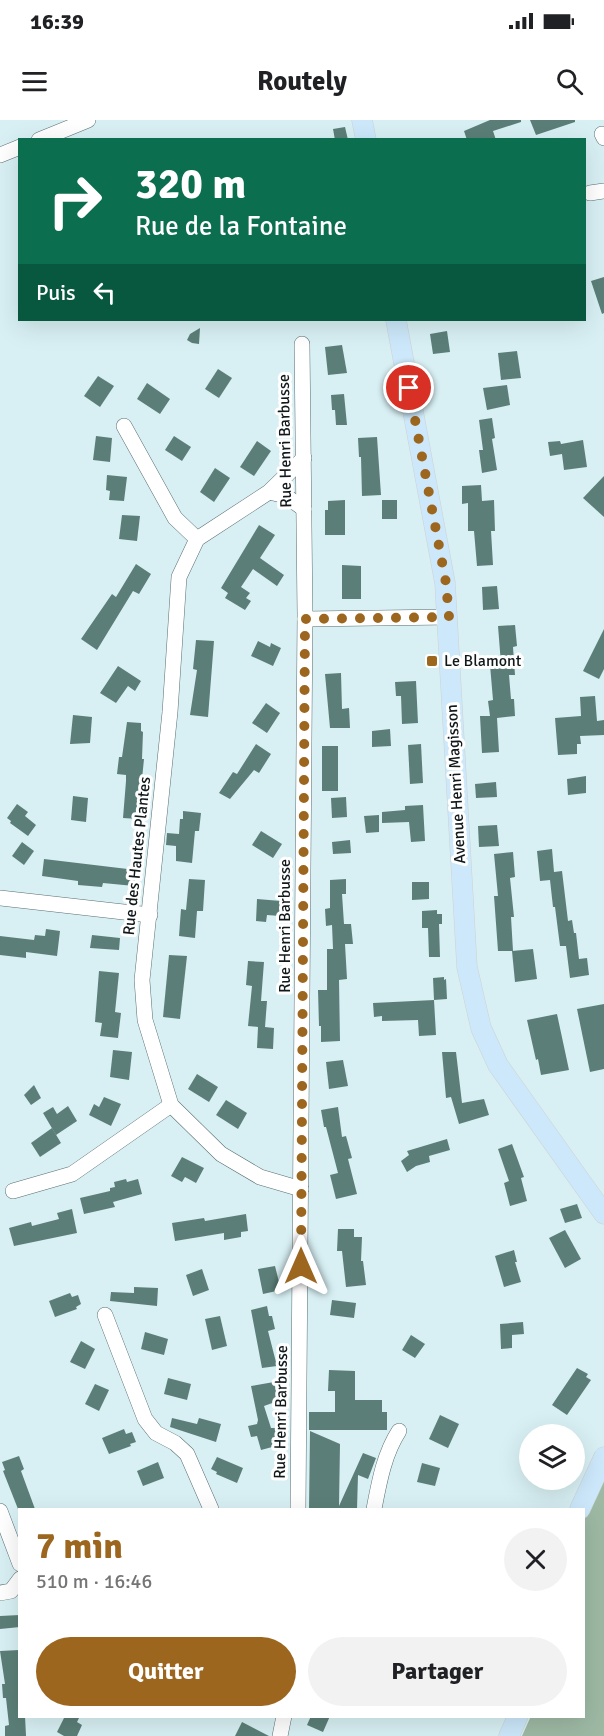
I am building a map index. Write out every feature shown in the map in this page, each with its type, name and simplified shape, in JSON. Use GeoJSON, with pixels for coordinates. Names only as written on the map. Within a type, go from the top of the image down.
{"type":"FeatureCollection","features":[{"type":"Feature","properties":{"kind":"main road"},"geometry":{"type":"LineString","coordinates":[[362,120],[366,138]]}},
{"type":"Feature","properties":{"kind":"main road","name":"Avenue Henri Magisson"},"geometry":{"type":"LineString","coordinates":[[396,321],[446,583],[467,967],[481,1028],[498,1065],[604,1215]]}},
{"type":"Feature","properties":{"kind":"main road"},"geometry":{"type":"LineString","coordinates":[[580,1508],[604,1457]]}},
{"type":"Feature","properties":{"kind":"main road"},"geometry":{"type":"LineString","coordinates":[[509,1736],[517,1718]]}},
{"type":"Feature","properties":{"kind":"street"},"geometry":{"type":"LineString","coordinates":[[44,138],[87,120]]}},
{"type":"Feature","properties":{"kind":"street"},"geometry":{"type":"LineString","coordinates":[[0,155],[18,148]]}},
{"type":"Feature","properties":{"kind":"street","name":"Rue Henri Barbusse"},"geometry":{"type":"LineString","coordinates":[[298,1508],[305,619],[302,344]]}},
{"type":"Feature","properties":{"kind":"street"},"geometry":{"type":"LineString","coordinates":[[124,426],[175,518],[197,539],[269,492],[304,458]]}},
{"type":"Feature","properties":{"kind":"street"},"geometry":{"type":"LineString","coordinates":[[269,492],[286,496],[304,509]]}},
{"type":"Feature","properties":{"kind":"street","name":"Rue des Hautes Plantes"},"geometry":{"type":"LineString","coordinates":[[197,539],[179,577],[170,712],[142,980],[145,1020],[171,1106],[221,1154],[260,1176],[301,1189]]}},
{"type":"Feature","properties":{"kind":"street"},"geometry":{"type":"LineString","coordinates":[[305,619],[449,617]]}},
{"type":"Feature","properties":{"kind":"street"},"geometry":{"type":"LineString","coordinates":[[0,898],[150,915]]}},
{"type":"Feature","properties":{"kind":"street"},"geometry":{"type":"LineString","coordinates":[[13,1191],[72,1174],[171,1106]]}},
{"type":"Feature","properties":{"kind":"street"},"geometry":{"type":"LineString","coordinates":[[105,1315],[145,1419],[156,1432],[175,1443],[187,1454],[211,1508]]}},
{"type":"Feature","properties":{"kind":"street"},"geometry":{"type":"LineString","coordinates":[[374,1508],[391,1442],[399,1431]]}},
{"type":"Feature","properties":{"kind":"street"},"geometry":{"type":"LineString","coordinates":[[0,1511],[18,1558]]}},
{"type":"Feature","properties":{"kind":"street"},"geometry":{"type":"LineString","coordinates":[[0,1593],[11,1591],[18,1582]]}},
{"type":"Feature","properties":{"kind":"street"},"geometry":{"type":"LineString","coordinates":[[280,1736],[284,1718]]}},
{"type":"Feature","properties":{"kind":"green space"},"geometry":{"type":"Polygon","coordinates":[[[604,1470],[604,1736],[522,1736],[530,1718],[585,1718],[585,1514],[604,1470]]]}},
{"type":"Feature","properties":{"kind":"building"},"geometry":{"type":"Polygon","coordinates":[[[490,120],[521,120],[521,122],[493,131],[495,138],[466,138],[464,131],[490,120]]]}},
{"type":"Feature","properties":{"kind":"building"},"geometry":{"type":"Polygon","coordinates":[[[530,120],[575,120],[575,122],[536,135],[530,120]]]}},
{"type":"Feature","properties":{"kind":"building"},"geometry":{"type":"Polygon","coordinates":[[[345,127],[348,138],[335,138],[333,129],[345,127]]]}},
{"type":"Feature","properties":{"kind":"building"},"geometry":{"type":"Polygon","coordinates":[[[604,277],[604,313],[602,314],[591,281],[604,277]]]}},
{"type":"Feature","properties":{"kind":"building"},"geometry":{"type":"Polygon","coordinates":[[[200,328],[199,344],[187,340],[190,334],[200,328]]]}},
{"type":"Feature","properties":{"kind":"building"},"geometry":{"type":"Polygon","coordinates":[[[447,331],[450,352],[433,354],[430,334],[447,331]]]}},
{"type":"Feature","properties":{"kind":"building"},"geometry":{"type":"Polygon","coordinates":[[[342,345],[347,373],[328,375],[325,347],[342,345]]]}},
{"type":"Feature","properties":{"kind":"building"},"geometry":{"type":"Polygon","coordinates":[[[517,351],[521,378],[501,380],[498,353],[517,351]]]}},
{"type":"Feature","properties":{"kind":"building"},"geometry":{"type":"Polygon","coordinates":[[[218,369],[232,378],[219,398],[205,389],[218,369]]]}},
{"type":"Feature","properties":{"kind":"building"},"geometry":{"type":"Polygon","coordinates":[[[98,376],[114,386],[100,407],[84,396],[98,376]]]}},
{"type":"Feature","properties":{"kind":"building"},"geometry":{"type":"Polygon","coordinates":[[[147,383],[170,399],[160,414],[137,399],[147,383]]]}},
{"type":"Feature","properties":{"kind":"building"},"geometry":{"type":"Polygon","coordinates":[[[507,385],[510,405],[487,410],[483,388],[507,385]]]}},
{"type":"Feature","properties":{"kind":"building"},"geometry":{"type":"Polygon","coordinates":[[[344,394],[347,425],[336,425],[331,395],[344,394]]]}},
{"type":"Feature","properties":{"kind":"building"},"geometry":{"type":"Polygon","coordinates":[[[492,418],[495,438],[492,439],[497,470],[482,473],[479,450],[483,450],[479,420],[492,418]]]}},
{"type":"Feature","properties":{"kind":"building"},"geometry":{"type":"Polygon","coordinates":[[[96,436],[112,438],[110,462],[93,460],[96,436]]]}},
{"type":"Feature","properties":{"kind":"building"},"geometry":{"type":"Polygon","coordinates":[[[174,436],[191,447],[182,461],[165,450],[174,436]]]}},
{"type":"Feature","properties":{"kind":"building"},"geometry":{"type":"Polygon","coordinates":[[[377,437],[381,495],[362,496],[358,438],[377,437]]]}},
{"type":"Feature","properties":{"kind":"building"},"geometry":{"type":"Polygon","coordinates":[[[583,440],[587,467],[564,470],[562,454],[550,456],[548,442],[560,441],[561,444],[583,440]]]}},
{"type":"Feature","properties":{"kind":"building"},"geometry":{"type":"Polygon","coordinates":[[[257,441],[271,451],[254,476],[240,467],[257,441]]]}},
{"type":"Feature","properties":{"kind":"building"},"geometry":{"type":"Polygon","coordinates":[[[215,468],[230,478],[214,502],[200,492],[215,468]]]}},
{"type":"Feature","properties":{"kind":"building"},"geometry":{"type":"Polygon","coordinates":[[[107,475],[127,477],[124,501],[109,500],[110,491],[106,490],[107,475]]]}},
{"type":"Feature","properties":{"kind":"building"},"geometry":{"type":"Polygon","coordinates":[[[604,476],[604,517],[583,498],[604,476]]]}},
{"type":"Feature","properties":{"kind":"building"},"geometry":{"type":"Polygon","coordinates":[[[481,485],[482,501],[494,500],[495,531],[491,531],[493,565],[477,566],[474,531],[468,531],[468,503],[462,504],[462,486],[481,485]]]}},
{"type":"Feature","properties":{"kind":"building"},"geometry":{"type":"Polygon","coordinates":[[[345,500],[345,535],[325,535],[325,510],[328,510],[328,501],[345,500]]]}},
{"type":"Feature","properties":{"kind":"building"},"geometry":{"type":"Polygon","coordinates":[[[382,500],[397,500],[397,519],[382,519],[382,500]]]}},
{"type":"Feature","properties":{"kind":"building"},"geometry":{"type":"Polygon","coordinates":[[[122,515],[140,516],[137,541],[119,539],[122,515]]]}},
{"type":"Feature","properties":{"kind":"building"},"geometry":{"type":"Polygon","coordinates":[[[259,525],[275,535],[260,558],[284,575],[277,586],[253,569],[241,587],[250,593],[246,598],[251,601],[245,610],[225,598],[228,593],[221,588],[259,525]]]}},
{"type":"Feature","properties":{"kind":"building"},"geometry":{"type":"Polygon","coordinates":[[[136,564],[151,574],[139,594],[133,591],[97,650],[81,639],[112,594],[116,597],[136,564]]]}},
{"type":"Feature","properties":{"kind":"building"},"geometry":{"type":"Polygon","coordinates":[[[342,565],[361,566],[361,599],[342,599],[342,565]]]}},
{"type":"Feature","properties":{"kind":"building"},"geometry":{"type":"Polygon","coordinates":[[[497,586],[499,609],[483,610],[482,587],[497,586]]]}},
{"type":"Feature","properties":{"kind":"building"},"geometry":{"type":"Polygon","coordinates":[[[515,625],[517,646],[513,647],[515,675],[509,675],[515,716],[497,718],[499,752],[482,753],[480,716],[490,716],[488,701],[493,700],[490,665],[501,664],[498,626],[515,625]]]}},
{"type":"Feature","properties":{"kind":"building"},"geometry":{"type":"Polygon","coordinates":[[[604,629],[604,669],[599,679],[583,671],[604,629]]]}},
{"type":"Feature","properties":{"kind":"building"},"geometry":{"type":"Polygon","coordinates":[[[196,640],[214,641],[208,717],[190,715],[197,670],[193,669],[196,640]]]}},
{"type":"Feature","properties":{"kind":"building"},"geometry":{"type":"Polygon","coordinates":[[[258,641],[270,647],[271,643],[281,648],[273,666],[251,656],[258,641]]]}},
{"type":"Feature","properties":{"kind":"building"},"geometry":{"type":"Polygon","coordinates":[[[118,666],[141,681],[135,691],[128,686],[116,703],[100,693],[118,666]]]}},
{"type":"Feature","properties":{"kind":"building"},"geometry":{"type":"Polygon","coordinates":[[[341,673],[342,709],[349,708],[350,728],[330,728],[325,674],[341,673]]]}},
{"type":"Feature","properties":{"kind":"building"},"geometry":{"type":"Polygon","coordinates":[[[416,681],[418,723],[402,724],[401,696],[396,696],[395,682],[416,681]]]}},
{"type":"Feature","properties":{"kind":"building"},"geometry":{"type":"Polygon","coordinates":[[[595,696],[597,721],[604,720],[604,735],[580,736],[581,744],[577,744],[577,754],[558,755],[555,718],[581,716],[580,697],[595,696]]]}},
{"type":"Feature","properties":{"kind":"building"},"geometry":{"type":"Polygon","coordinates":[[[266,703],[280,713],[267,733],[252,723],[266,703]]]}},
{"type":"Feature","properties":{"kind":"building"},"geometry":{"type":"Polygon","coordinates":[[[73,715],[92,717],[90,743],[70,744],[73,715]]]}},
{"type":"Feature","properties":{"kind":"building"},"geometry":{"type":"Polygon","coordinates":[[[127,722],[141,723],[143,732],[142,759],[144,759],[138,819],[123,818],[126,775],[117,774],[127,722]]]}},
{"type":"Feature","properties":{"kind":"building"},"geometry":{"type":"Polygon","coordinates":[[[390,729],[391,746],[372,747],[372,731],[390,729]]]}},
{"type":"Feature","properties":{"kind":"building"},"geometry":{"type":"Polygon","coordinates":[[[256,744],[271,754],[259,773],[254,770],[230,799],[219,793],[233,772],[237,774],[256,744]]]}},
{"type":"Feature","properties":{"kind":"building"},"geometry":{"type":"Polygon","coordinates":[[[421,744],[423,783],[410,784],[408,745],[421,744]]]}},
{"type":"Feature","properties":{"kind":"building"},"geometry":{"type":"Polygon","coordinates":[[[322,746],[338,746],[338,791],[322,791],[322,746]]]}},
{"type":"Feature","properties":{"kind":"building"},"geometry":{"type":"Polygon","coordinates":[[[586,776],[586,793],[568,795],[567,779],[586,776]]]}},
{"type":"Feature","properties":{"kind":"building"},"geometry":{"type":"Polygon","coordinates":[[[496,782],[497,797],[476,798],[475,784],[496,782]]]}},
{"type":"Feature","properties":{"kind":"building"},"geometry":{"type":"Polygon","coordinates":[[[73,796],[88,798],[86,822],[71,820],[73,796]]]}},
{"type":"Feature","properties":{"kind":"building"},"geometry":{"type":"Polygon","coordinates":[[[346,797],[347,817],[332,818],[331,798],[346,797]]]}},
{"type":"Feature","properties":{"kind":"building"},"geometry":{"type":"Polygon","coordinates":[[[17,804],[28,812],[25,816],[36,825],[28,836],[10,823],[11,821],[7,818],[17,804]]]}},
{"type":"Feature","properties":{"kind":"building"},"geometry":{"type":"Polygon","coordinates":[[[423,805],[425,841],[411,842],[409,822],[382,823],[382,812],[405,810],[405,806],[423,805]]]}},
{"type":"Feature","properties":{"kind":"building"},"geometry":{"type":"Polygon","coordinates":[[[183,811],[201,813],[199,831],[195,831],[192,863],[176,861],[176,846],[166,845],[167,833],[179,834],[183,811]]]}},
{"type":"Feature","properties":{"kind":"building"},"geometry":{"type":"Polygon","coordinates":[[[379,815],[379,832],[366,833],[364,816],[379,815]]]}},
{"type":"Feature","properties":{"kind":"building"},"geometry":{"type":"Polygon","coordinates":[[[497,825],[499,846],[479,847],[478,826],[497,825]]]}},
{"type":"Feature","properties":{"kind":"building"},"geometry":{"type":"Polygon","coordinates":[[[261,831],[282,844],[273,858],[252,845],[261,831]]]}},
{"type":"Feature","properties":{"kind":"building"},"geometry":{"type":"Polygon","coordinates":[[[350,840],[351,853],[333,854],[332,842],[350,840]]]}},
{"type":"Feature","properties":{"kind":"building"},"geometry":{"type":"Polygon","coordinates":[[[22,842],[34,851],[24,865],[12,856],[22,842]]]}},
{"type":"Feature","properties":{"kind":"building"},"geometry":{"type":"Polygon","coordinates":[[[552,849],[554,872],[562,871],[568,921],[572,920],[574,933],[576,933],[579,959],[587,958],[589,975],[570,978],[566,946],[560,946],[550,880],[540,881],[537,851],[552,849]]]}},
{"type":"Feature","properties":{"kind":"building"},"geometry":{"type":"Polygon","coordinates":[[[513,852],[515,877],[510,878],[514,917],[511,917],[513,951],[498,951],[494,896],[498,896],[494,854],[513,852]]]}},
{"type":"Feature","properties":{"kind":"building"},"geometry":{"type":"Polygon","coordinates":[[[44,859],[136,870],[134,886],[103,883],[102,887],[78,885],[78,881],[42,876],[44,859]]]}},
{"type":"Feature","properties":{"kind":"building"},"geometry":{"type":"Polygon","coordinates":[[[189,879],[205,880],[203,911],[197,911],[195,938],[179,936],[181,909],[186,910],[189,879]]]}},
{"type":"Feature","properties":{"kind":"building"},"geometry":{"type":"Polygon","coordinates":[[[346,879],[346,894],[342,894],[344,924],[351,924],[353,944],[345,944],[347,979],[339,980],[340,1041],[321,1042],[318,990],[327,990],[327,949],[333,949],[332,925],[326,926],[325,909],[330,908],[330,880],[346,879]]]}},
{"type":"Feature","properties":{"kind":"building"},"geometry":{"type":"Polygon","coordinates":[[[412,882],[429,882],[429,899],[412,900],[412,882]]]}},
{"type":"Feature","properties":{"kind":"building"},"geometry":{"type":"Polygon","coordinates":[[[257,899],[281,901],[280,916],[267,915],[266,922],[256,921],[257,899]]]}},
{"type":"Feature","properties":{"kind":"building"},"geometry":{"type":"Polygon","coordinates":[[[437,910],[437,914],[442,914],[442,924],[439,924],[440,957],[429,957],[428,928],[422,928],[422,911],[437,910]]]}},
{"type":"Feature","properties":{"kind":"building"},"geometry":{"type":"Polygon","coordinates":[[[46,929],[60,931],[57,956],[26,952],[26,958],[0,955],[0,936],[34,940],[35,935],[45,936],[46,929]]]}},
{"type":"Feature","properties":{"kind":"building"},"geometry":{"type":"Polygon","coordinates":[[[92,935],[120,938],[119,950],[90,948],[92,935]]]}},
{"type":"Feature","properties":{"kind":"building"},"geometry":{"type":"Polygon","coordinates":[[[533,949],[537,979],[515,982],[512,951],[533,949]]]}},
{"type":"Feature","properties":{"kind":"building"},"geometry":{"type":"Polygon","coordinates":[[[169,955],[187,956],[180,1019],[163,1017],[169,955]]]}},
{"type":"Feature","properties":{"kind":"building"},"geometry":{"type":"Polygon","coordinates":[[[248,961],[264,962],[261,1001],[267,1001],[265,1027],[274,1028],[273,1049],[257,1048],[258,1027],[248,1026],[252,986],[246,985],[248,961]]]}},
{"type":"Feature","properties":{"kind":"building"},"geometry":{"type":"Polygon","coordinates":[[[99,971],[119,973],[115,1012],[121,1013],[118,1038],[100,1036],[102,1023],[95,1022],[99,971]]]}},
{"type":"Feature","properties":{"kind":"building"},"geometry":{"type":"Polygon","coordinates":[[[444,977],[447,999],[434,1000],[433,978],[444,977]]]}},
{"type":"Feature","properties":{"kind":"building"},"geometry":{"type":"Polygon","coordinates":[[[434,1000],[436,1035],[419,1036],[418,1020],[382,1021],[382,1016],[374,1017],[373,1003],[434,1000]]]}},
{"type":"Feature","properties":{"kind":"building"},"geometry":{"type":"Polygon","coordinates":[[[604,1004],[604,1069],[590,1072],[577,1009],[604,1004]]]}},
{"type":"Feature","properties":{"kind":"building"},"geometry":{"type":"Polygon","coordinates":[[[557,1014],[569,1070],[541,1075],[527,1020],[557,1014]]]}},
{"type":"Feature","properties":{"kind":"building"},"geometry":{"type":"Polygon","coordinates":[[[113,1050],[132,1052],[129,1080],[110,1077],[113,1050]]]}},
{"type":"Feature","properties":{"kind":"building"},"geometry":{"type":"Polygon","coordinates":[[[442,1052],[456,1052],[462,1103],[484,1099],[489,1115],[459,1124],[451,1097],[446,1098],[442,1052]]]}},
{"type":"Feature","properties":{"kind":"building"},"geometry":{"type":"Polygon","coordinates":[[[343,1060],[348,1086],[329,1089],[326,1062],[343,1060]]]}},
{"type":"Feature","properties":{"kind":"building"},"geometry":{"type":"Polygon","coordinates":[[[197,1074],[218,1087],[209,1102],[188,1089],[197,1074]]]}},
{"type":"Feature","properties":{"kind":"building"},"geometry":{"type":"Polygon","coordinates":[[[34,1085],[41,1098],[31,1105],[24,1095],[34,1085]]]}},
{"type":"Feature","properties":{"kind":"building"},"geometry":{"type":"Polygon","coordinates":[[[104,1097],[121,1104],[111,1126],[89,1115],[94,1104],[99,1107],[104,1097]]]}},
{"type":"Feature","properties":{"kind":"building"},"geometry":{"type":"Polygon","coordinates":[[[226,1100],[247,1113],[238,1129],[216,1115],[226,1100]]]}},
{"type":"Feature","properties":{"kind":"building"},"geometry":{"type":"Polygon","coordinates":[[[68,1106],[77,1121],[56,1135],[43,1113],[53,1107],[57,1114],[68,1106]]]}},
{"type":"Feature","properties":{"kind":"building"},"geometry":{"type":"Polygon","coordinates":[[[338,1107],[342,1137],[346,1136],[352,1158],[348,1159],[357,1194],[336,1199],[330,1175],[338,1173],[321,1110],[338,1107]]]}},
{"type":"Feature","properties":{"kind":"building"},"geometry":{"type":"Polygon","coordinates":[[[52,1128],[61,1143],[40,1157],[31,1143],[52,1128]]]}},
{"type":"Feature","properties":{"kind":"building"},"geometry":{"type":"Polygon","coordinates":[[[447,1139],[450,1150],[429,1156],[430,1162],[416,1166],[407,1172],[401,1161],[409,1155],[407,1151],[447,1139]]]}},
{"type":"Feature","properties":{"kind":"building"},"geometry":{"type":"Polygon","coordinates":[[[512,1144],[524,1177],[521,1178],[527,1201],[510,1206],[504,1183],[509,1181],[498,1149],[512,1144]]]}},
{"type":"Feature","properties":{"kind":"building"},"geometry":{"type":"Polygon","coordinates":[[[182,1157],[204,1168],[196,1183],[185,1177],[182,1182],[171,1176],[182,1157]]]}},
{"type":"Feature","properties":{"kind":"building"},"geometry":{"type":"Polygon","coordinates":[[[126,1179],[127,1182],[138,1179],[142,1194],[113,1202],[115,1207],[84,1214],[80,1198],[110,1191],[110,1188],[115,1187],[114,1182],[126,1179]]]}},
{"type":"Feature","properties":{"kind":"building"},"geometry":{"type":"Polygon","coordinates":[[[577,1204],[582,1218],[565,1223],[560,1209],[577,1204]]]}},
{"type":"Feature","properties":{"kind":"building"},"geometry":{"type":"Polygon","coordinates":[[[72,1209],[77,1233],[14,1246],[9,1228],[31,1222],[32,1226],[59,1219],[57,1213],[72,1209]]]}},
{"type":"Feature","properties":{"kind":"building"},"geometry":{"type":"Polygon","coordinates":[[[246,1214],[248,1231],[241,1232],[241,1237],[224,1240],[224,1233],[175,1241],[172,1223],[204,1218],[205,1221],[246,1214]]]}},
{"type":"Feature","properties":{"kind":"building"},"geometry":{"type":"Polygon","coordinates":[[[338,1229],[354,1229],[354,1237],[362,1237],[361,1261],[363,1261],[366,1285],[346,1287],[342,1251],[337,1251],[338,1229]]]}},
{"type":"Feature","properties":{"kind":"building"},"geometry":{"type":"Polygon","coordinates":[[[565,1230],[581,1259],[565,1268],[549,1238],[565,1230]]]}},
{"type":"Feature","properties":{"kind":"building"},"geometry":{"type":"Polygon","coordinates":[[[514,1250],[521,1282],[504,1287],[495,1256],[514,1250]]]}},
{"type":"Feature","properties":{"kind":"building"},"geometry":{"type":"Polygon","coordinates":[[[275,1266],[281,1290],[263,1294],[258,1269],[275,1266]]]}},
{"type":"Feature","properties":{"kind":"building"},"geometry":{"type":"Polygon","coordinates":[[[202,1269],[209,1290],[193,1296],[186,1275],[202,1269]]]}},
{"type":"Feature","properties":{"kind":"building"},"geometry":{"type":"Polygon","coordinates":[[[134,1287],[158,1288],[157,1306],[110,1301],[111,1292],[134,1293],[134,1287]]]}},
{"type":"Feature","properties":{"kind":"building"},"geometry":{"type":"Polygon","coordinates":[[[70,1293],[72,1297],[78,1295],[81,1304],[76,1307],[77,1309],[55,1317],[49,1301],[70,1293]]]}},
{"type":"Feature","properties":{"kind":"building"},"geometry":{"type":"Polygon","coordinates":[[[332,1300],[356,1303],[354,1318],[330,1315],[332,1300]]]}},
{"type":"Feature","properties":{"kind":"building"},"geometry":{"type":"Polygon","coordinates":[[[267,1306],[275,1329],[268,1331],[277,1366],[262,1368],[251,1310],[267,1306]]]}},
{"type":"Feature","properties":{"kind":"building"},"geometry":{"type":"Polygon","coordinates":[[[220,1316],[227,1346],[212,1350],[205,1319],[220,1316]]]}},
{"type":"Feature","properties":{"kind":"building"},"geometry":{"type":"Polygon","coordinates":[[[523,1322],[524,1334],[512,1335],[512,1348],[501,1349],[500,1324],[523,1322]]]}},
{"type":"Feature","properties":{"kind":"building"},"geometry":{"type":"Polygon","coordinates":[[[145,1332],[168,1339],[164,1355],[141,1349],[145,1332]]]}},
{"type":"Feature","properties":{"kind":"building"},"geometry":{"type":"Polygon","coordinates":[[[411,1335],[425,1344],[415,1358],[402,1350],[411,1335]]]}},
{"type":"Feature","properties":{"kind":"building"},"geometry":{"type":"Polygon","coordinates":[[[81,1341],[95,1349],[85,1369],[70,1362],[81,1341]]]}},
{"type":"Feature","properties":{"kind":"building"},"geometry":{"type":"Polygon","coordinates":[[[577,1368],[588,1374],[586,1377],[591,1380],[567,1415],[552,1405],[577,1368]]]}},
{"type":"Feature","properties":{"kind":"building"},"geometry":{"type":"Polygon","coordinates":[[[329,1370],[355,1371],[355,1400],[382,1400],[382,1412],[387,1412],[387,1430],[309,1430],[309,1412],[335,1412],[335,1391],[328,1391],[329,1370]]]}},
{"type":"Feature","properties":{"kind":"building"},"geometry":{"type":"Polygon","coordinates":[[[168,1378],[191,1384],[187,1400],[164,1394],[168,1378]]]}},
{"type":"Feature","properties":{"kind":"building"},"geometry":{"type":"Polygon","coordinates":[[[274,1382],[278,1401],[264,1406],[271,1428],[275,1428],[278,1440],[274,1440],[276,1446],[261,1450],[257,1436],[251,1437],[248,1426],[257,1424],[258,1420],[251,1386],[274,1382]]]}},
{"type":"Feature","properties":{"kind":"building"},"geometry":{"type":"Polygon","coordinates":[[[95,1384],[109,1390],[99,1411],[85,1404],[95,1384]]]}},
{"type":"Feature","properties":{"kind":"building"},"geometry":{"type":"Polygon","coordinates":[[[440,1415],[459,1424],[448,1448],[429,1439],[440,1415]]]}},
{"type":"Feature","properties":{"kind":"building"},"geometry":{"type":"Polygon","coordinates":[[[172,1418],[197,1424],[199,1418],[221,1424],[216,1442],[170,1427],[172,1418]]]}},
{"type":"Feature","properties":{"kind":"building"},"geometry":{"type":"Polygon","coordinates":[[[124,1429],[126,1434],[132,1432],[136,1442],[109,1454],[102,1438],[124,1429]]]}},
{"type":"Feature","properties":{"kind":"building"},"geometry":{"type":"Polygon","coordinates":[[[310,1431],[340,1444],[339,1506],[363,1453],[376,1458],[368,1479],[358,1475],[357,1508],[309,1508],[310,1431]]]}},
{"type":"Feature","properties":{"kind":"building"},"geometry":{"type":"Polygon","coordinates":[[[19,1456],[24,1469],[21,1471],[35,1508],[18,1509],[3,1471],[5,1470],[2,1462],[19,1456]]]}},
{"type":"Feature","properties":{"kind":"building"},"geometry":{"type":"Polygon","coordinates":[[[217,1457],[243,1468],[237,1483],[216,1474],[217,1472],[211,1469],[217,1457]]]}},
{"type":"Feature","properties":{"kind":"building"},"geometry":{"type":"Polygon","coordinates":[[[158,1462],[164,1478],[143,1486],[137,1471],[158,1462]]]}},
{"type":"Feature","properties":{"kind":"building"},"geometry":{"type":"Polygon","coordinates":[[[422,1463],[440,1468],[435,1486],[417,1482],[422,1463]]]}},
{"type":"Feature","properties":{"kind":"building"},"geometry":{"type":"Polygon","coordinates":[[[18,1615],[18,1627],[0,1629],[0,1616],[18,1615]]]}},
{"type":"Feature","properties":{"kind":"building"},"geometry":{"type":"Polygon","coordinates":[[[18,1650],[18,1718],[25,1718],[26,1736],[5,1736],[5,1726],[9,1725],[6,1698],[3,1698],[2,1684],[5,1684],[0,1651],[18,1650]]]}},
{"type":"Feature","properties":{"kind":"building"},"geometry":{"type":"Polygon","coordinates":[[[64,1718],[79,1718],[77,1722],[82,1725],[77,1736],[64,1736],[57,1732],[64,1718]]]}},
{"type":"Feature","properties":{"kind":"building"},"geometry":{"type":"Polygon","coordinates":[[[310,1718],[329,1718],[323,1732],[307,1725],[310,1718]]]}},
{"type":"Feature","properties":{"kind":"building"},"geometry":{"type":"Polygon","coordinates":[[[242,1722],[269,1736],[235,1736],[242,1722]]]}},
{"type":"Feature","properties":{"kind":"place","name":"Le Blamont"},"geometry":{"type":"Point","coordinates":[432,661]}},
{"type":"Feature","properties":{"kind":"route"},"geometry":{"type":"LineString","coordinates":[[301,1266],[305,619],[449,617],[446,583],[409,388]]}}]}
